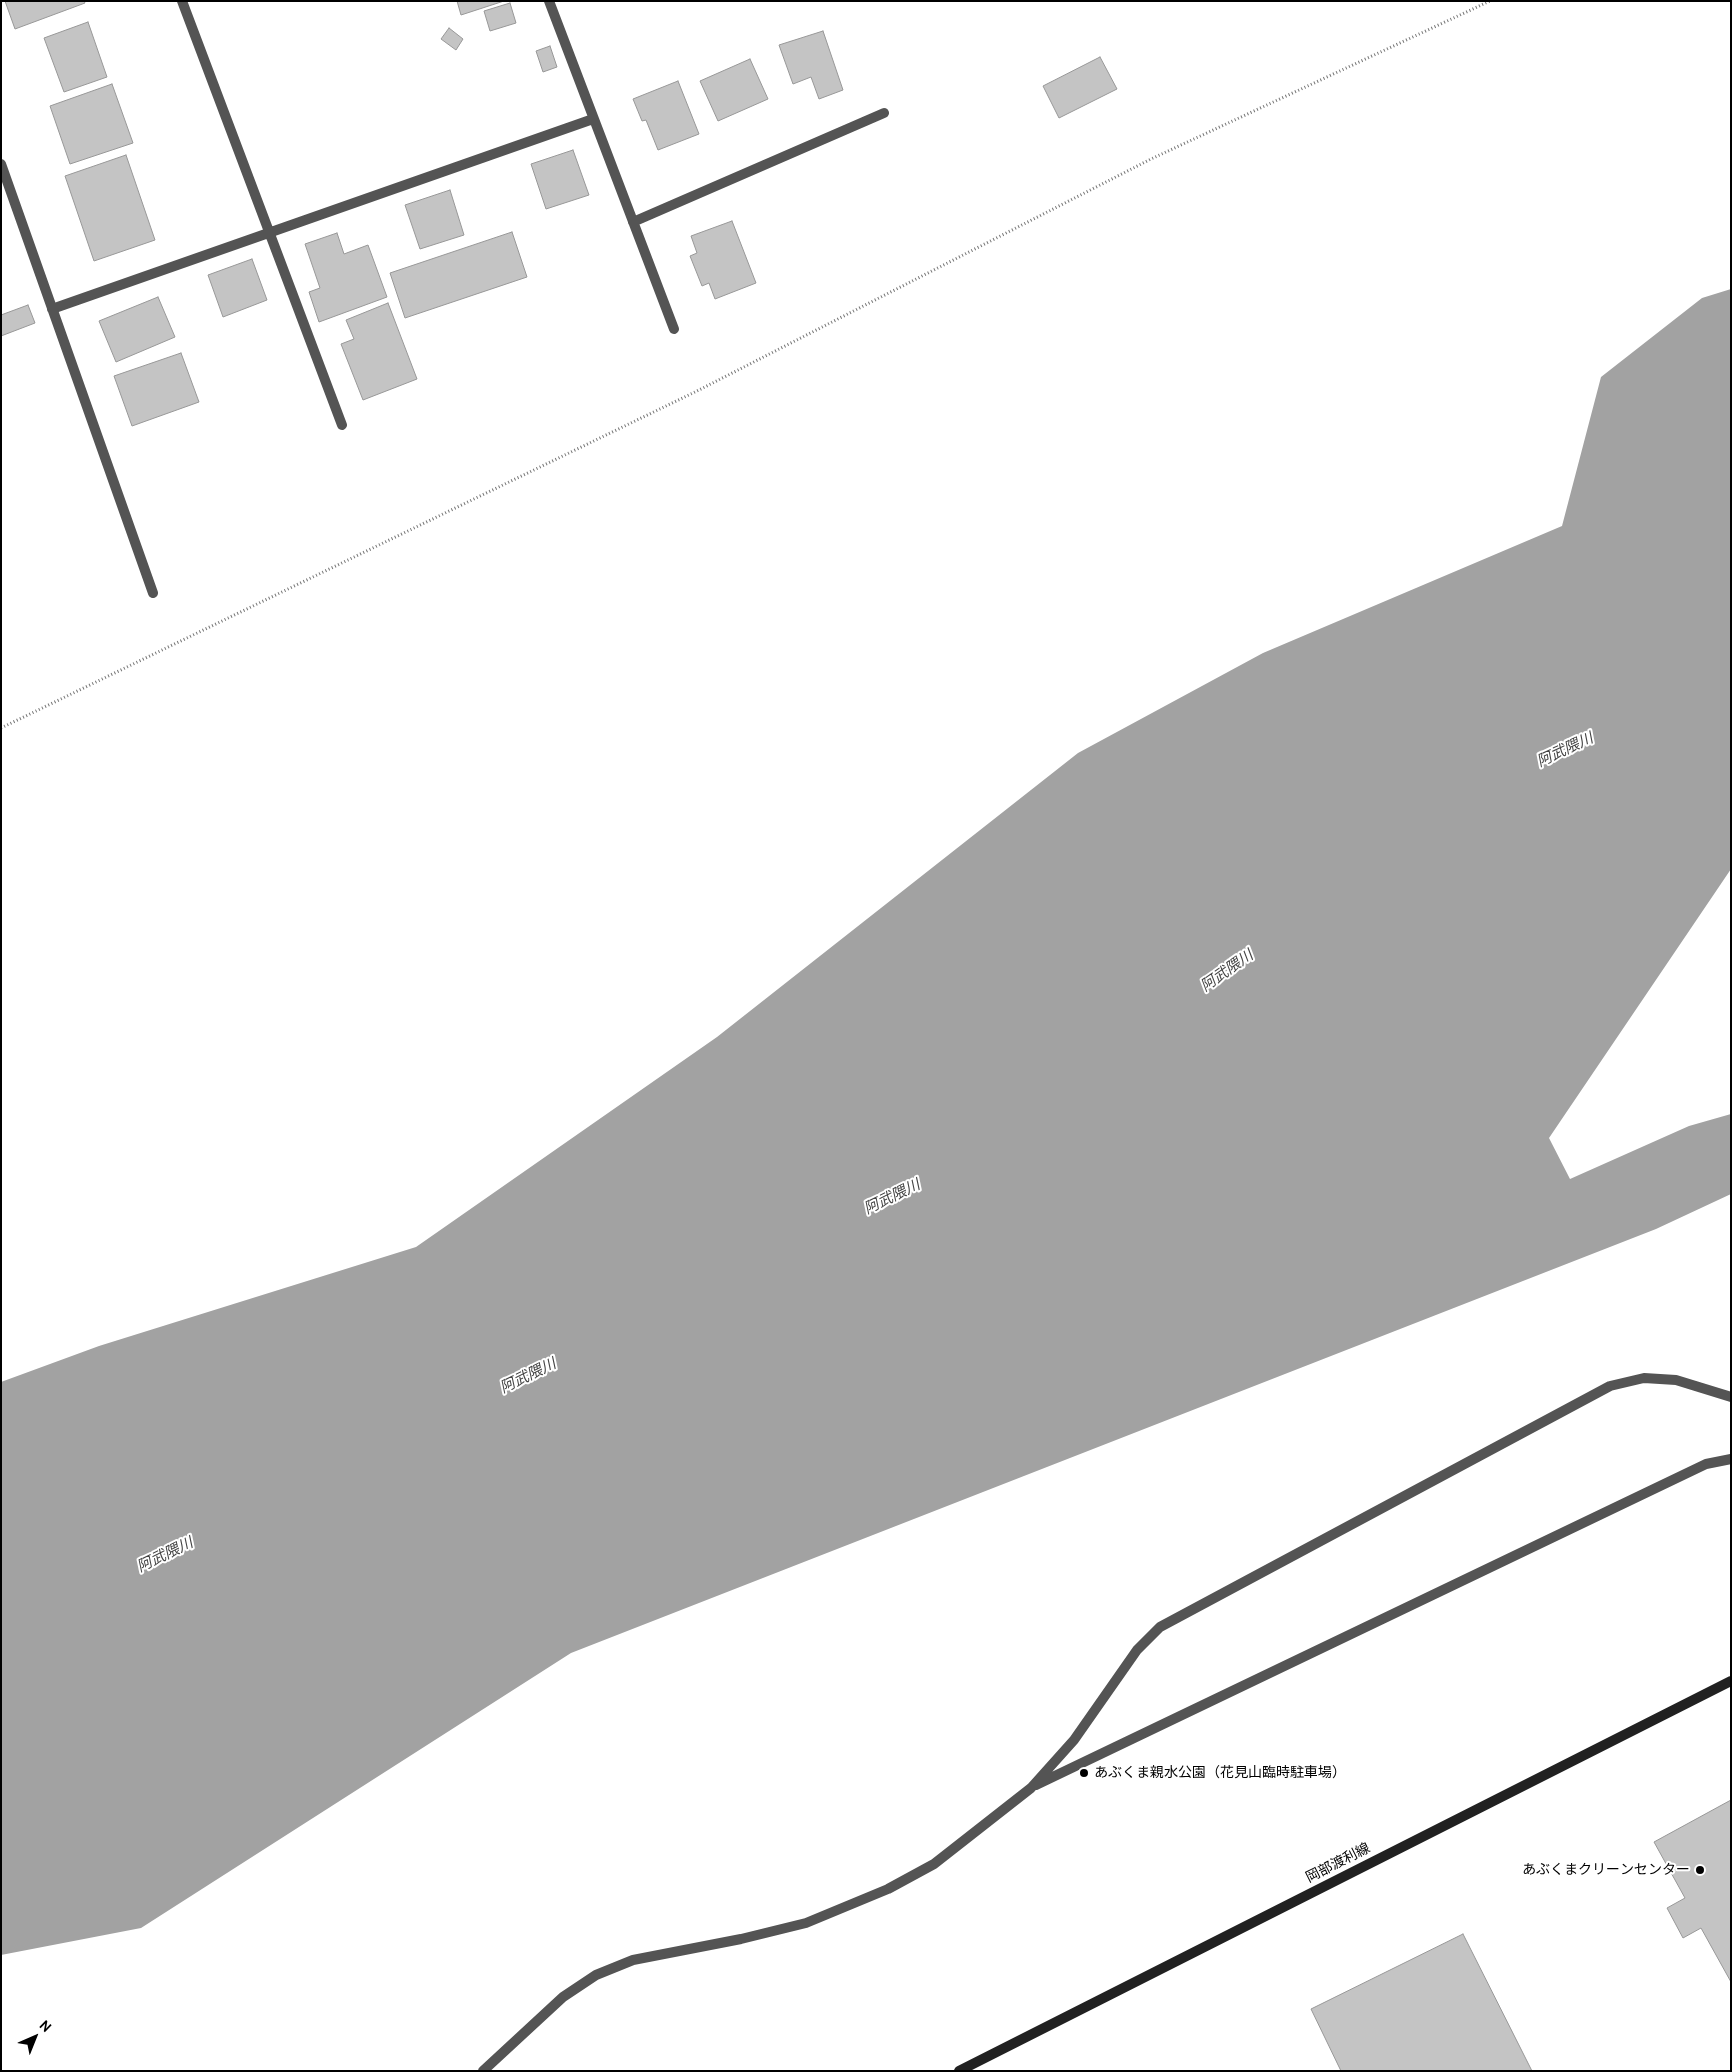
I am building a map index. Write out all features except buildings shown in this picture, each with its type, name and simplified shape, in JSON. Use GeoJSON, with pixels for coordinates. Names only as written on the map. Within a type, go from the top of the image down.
{"type":"FeatureCollection","features":[{"type":"Feature","properties":{"kind":"main road","name":"岡部渡利線"},"geometry":{"type":"LineString","coordinates":[[959,2071],[971,2068],[1731,1681]]}},
{"type":"Feature","properties":{"kind":"street"},"geometry":{"type":"LineString","coordinates":[[182,1],[342,425]]}},
{"type":"Feature","properties":{"kind":"street"},"geometry":{"type":"LineString","coordinates":[[550,1],[593,119],[674,328]]}},
{"type":"Feature","properties":{"kind":"street"},"geometry":{"type":"LineString","coordinates":[[633,222],[884,113]]}},
{"type":"Feature","properties":{"kind":"street"},"geometry":{"type":"LineString","coordinates":[[52,309],[593,119]]}},
{"type":"Feature","properties":{"kind":"street"},"geometry":{"type":"LineString","coordinates":[[1,164],[153,593]]}},
{"type":"Feature","properties":{"kind":"street"},"geometry":{"type":"LineString","coordinates":[[483,2071],[563,1997],[596,1975],[633,1960],[741,1939],[806,1923],[888,1889],[934,1864],[1031,1788],[1074,1740],[1137,1650],[1160,1627],[1610,1386],[1644,1378],[1676,1380],[1731,1397]]}},
{"type":"Feature","properties":{"kind":"street"},"geometry":{"type":"LineString","coordinates":[[1031,1788],[1706,1464],[1731,1459]]}},
{"type":"Feature","properties":{"kind":"path"},"geometry":{"type":"LineString","coordinates":[[1,728],[697,391],[1151,159],[1490,1]]}},
{"type":"Feature","properties":{"kind":"water","name":"阿武隈川"},"geometry":{"type":"Polygon","coordinates":[[[1731,289],[1731,869],[1549,1138],[1570,1179],[1689,1126],[1731,1114],[1731,1194],[1656,1229],[571,1653],[141,1928],[1,1955],[1,1382],[99,1346],[416,1247],[717,1037],[1078,753],[1263,653],[1562,526],[1601,377],[1702,298],[1731,289]]]}},
{"type":"Feature","properties":{"kind":"place","name":"あぶくま親水公園（花見山臨時駐車場）"},"geometry":{"type":"Point","coordinates":[1084,1773]}},
{"type":"Feature","properties":{"kind":"place","name":"あぶくまクリーンセンター"},"geometry":{"type":"Point","coordinates":[1700,1870]}}]}
